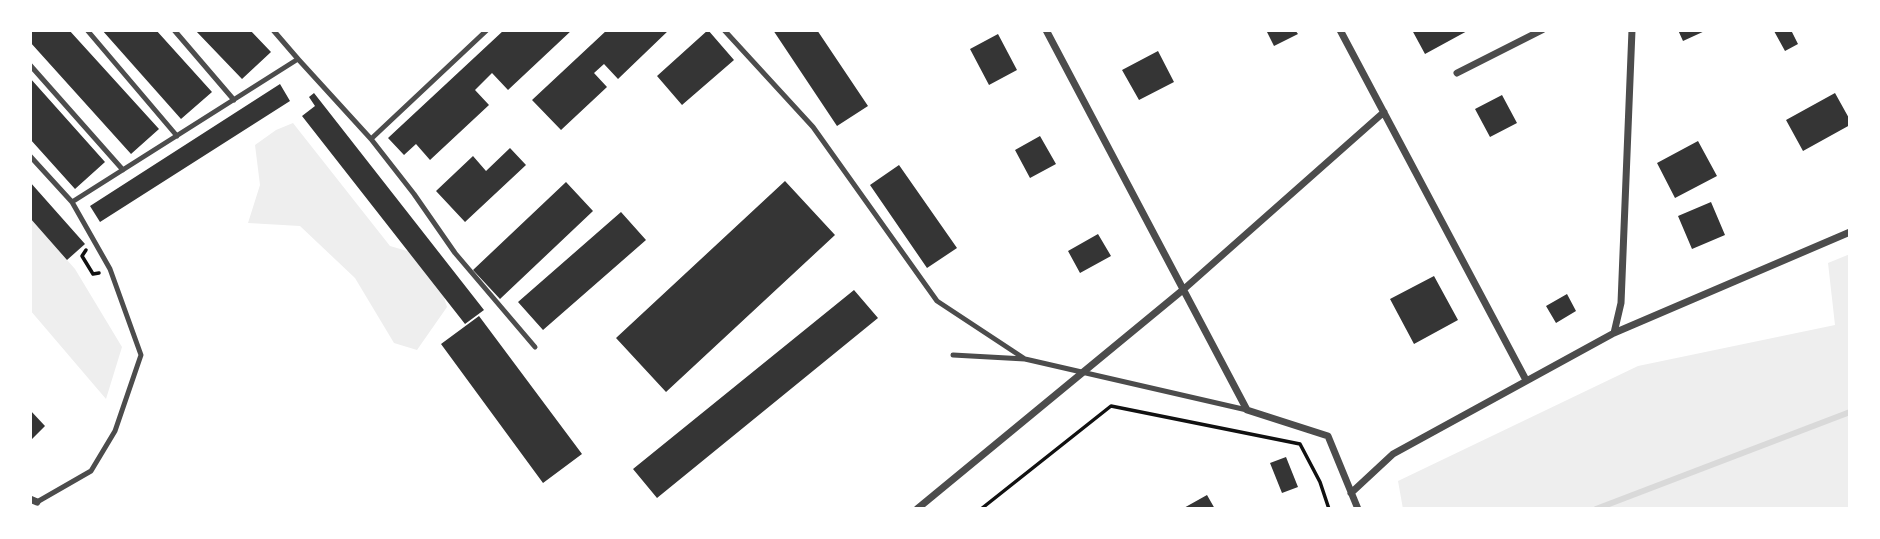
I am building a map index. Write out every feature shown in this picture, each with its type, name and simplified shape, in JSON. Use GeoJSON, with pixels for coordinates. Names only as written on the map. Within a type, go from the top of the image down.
{"type":"FeatureCollection","features":[{"type":"Feature","properties":{"kind":"street"},"geometry":{"type":"LineString","coordinates":[[1046,30],[1247,410],[1328,436],[1359,509]]}},
{"type":"Feature","properties":{"kind":"street"},"geometry":{"type":"LineString","coordinates":[[1340,30],[1526,380]]}},
{"type":"Feature","properties":{"kind":"street"},"geometry":{"type":"LineString","coordinates":[[1457,73],[1542,30]]}},
{"type":"Feature","properties":{"kind":"street"},"geometry":{"type":"LineString","coordinates":[[1614,333],[1621,303],[1632,30]]}},
{"type":"Feature","properties":{"kind":"street"},"geometry":{"type":"LineString","coordinates":[[917,509],[1184,289],[1384,112]]}},
{"type":"Feature","properties":{"kind":"street"},"geometry":{"type":"LineString","coordinates":[[1351,493],[1393,454],[1614,333],[1850,232]]}},
{"type":"Feature","properties":{"kind":"lane"},"geometry":{"type":"LineString","coordinates":[[87,30],[177,136]]}},
{"type":"Feature","properties":{"kind":"lane"},"geometry":{"type":"LineString","coordinates":[[174,30],[234,100]]}},
{"type":"Feature","properties":{"kind":"lane"},"geometry":{"type":"LineString","coordinates":[[273,30],[371,139],[455,253],[535,347]]}},
{"type":"Feature","properties":{"kind":"lane"},"geometry":{"type":"LineString","coordinates":[[371,139],[487,30]]}},
{"type":"Feature","properties":{"kind":"lane"},"geometry":{"type":"LineString","coordinates":[[724,30],[813,127],[937,301],[1025,359]]}},
{"type":"Feature","properties":{"kind":"lane"},"geometry":{"type":"LineString","coordinates":[[72,202],[298,60]]}},
{"type":"Feature","properties":{"kind":"lane"},"geometry":{"type":"LineString","coordinates":[[30,65],[122,170]]}},
{"type":"Feature","properties":{"kind":"lane"},"geometry":{"type":"LineString","coordinates":[[30,156],[72,202],[110,269],[141,355],[115,431],[90,471],[33,500]]}},
{"type":"Feature","properties":{"kind":"lane"},"geometry":{"type":"LineString","coordinates":[[953,355],[1025,359],[1247,410]]}},
{"type":"Feature","properties":{"kind":"path"},"geometry":{"type":"LineString","coordinates":[[981,509],[1111,406],[1300,444],[1320,482],[1329,509]]}},
{"type":"Feature","properties":{"kind":"shaded area"},"geometry":{"type":"Polygon","coordinates":[[[293,123],[390,246],[431,258],[447,307],[417,350],[394,343],[355,278],[300,226],[248,223],[260,185],[255,145],[276,130],[293,123]]]}},
{"type":"Feature","properties":{"kind":"shaded area"},"geometry":{"type":"Polygon","coordinates":[[[30,218],[75,269],[122,347],[106,399],[30,310],[30,218]]]}},
{"type":"Feature","properties":{"kind":"shaded area"},"geometry":{"type":"Polygon","coordinates":[[[1850,254],[1850,509],[1403,509],[1398,481],[1638,366],[1835,325],[1828,263],[1850,254]]]}},
{"type":"Feature","properties":{"kind":"building"},"geometry":{"type":"Polygon","coordinates":[[[30,30],[69,30],[159,129],[131,154],[30,42],[30,30]]]}},
{"type":"Feature","properties":{"kind":"building"},"geometry":{"type":"Polygon","coordinates":[[[102,30],[156,30],[212,92],[181,119],[102,30]]]}},
{"type":"Feature","properties":{"kind":"building"},"geometry":{"type":"Polygon","coordinates":[[[195,30],[250,30],[271,52],[242,79],[195,30]]]}},
{"type":"Feature","properties":{"kind":"building"},"geometry":{"type":"Polygon","coordinates":[[[504,30],[572,30],[508,90],[492,73],[475,90],[489,105],[430,160],[416,144],[404,155],[388,138],[504,30]]]}},
{"type":"Feature","properties":{"kind":"building"},"geometry":{"type":"Polygon","coordinates":[[[607,30],[669,30],[618,79],[604,64],[594,73],[607,87],[561,130],[532,100],[607,30]]]}},
{"type":"Feature","properties":{"kind":"building"},"geometry":{"type":"Polygon","coordinates":[[[708,30],[734,60],[682,105],[657,76],[708,30]]]}},
{"type":"Feature","properties":{"kind":"building"},"geometry":{"type":"Polygon","coordinates":[[[773,30],[817,30],[868,106],[837,126],[773,30]]]}},
{"type":"Feature","properties":{"kind":"building"},"geometry":{"type":"Polygon","coordinates":[[[1266,30],[1295,30],[1298,34],[1274,46],[1266,30]]]}},
{"type":"Feature","properties":{"kind":"building"},"geometry":{"type":"Polygon","coordinates":[[[1412,30],[1469,30],[1425,54],[1412,30]]]}},
{"type":"Feature","properties":{"kind":"building"},"geometry":{"type":"Polygon","coordinates":[[[1678,30],[1707,30],[1683,41],[1678,30]]]}},
{"type":"Feature","properties":{"kind":"building"},"geometry":{"type":"Polygon","coordinates":[[[1791,30],[1798,44],[1785,51],[1774,31],[1791,30]]]}},
{"type":"Feature","properties":{"kind":"building"},"geometry":{"type":"Polygon","coordinates":[[[998,34],[1017,70],[989,85],[970,49],[998,34]]]}},
{"type":"Feature","properties":{"kind":"building"},"geometry":{"type":"Polygon","coordinates":[[[1158,51],[1174,82],[1139,100],[1122,70],[1158,51]]]}},
{"type":"Feature","properties":{"kind":"building"},"geometry":{"type":"Polygon","coordinates":[[[30,78],[105,162],[75,189],[30,139],[30,78]]]}},
{"type":"Feature","properties":{"kind":"building"},"geometry":{"type":"Polygon","coordinates":[[[280,84],[290,101],[100,222],[90,206],[280,84]]]}},
{"type":"Feature","properties":{"kind":"building"},"geometry":{"type":"Polygon","coordinates":[[[314,93],[484,310],[465,324],[302,116],[315,106],[309,97],[314,93]]]}},
{"type":"Feature","properties":{"kind":"building"},"geometry":{"type":"Polygon","coordinates":[[[1835,93],[1850,120],[1850,125],[1803,151],[1786,120],[1835,93]]]}},
{"type":"Feature","properties":{"kind":"building"},"geometry":{"type":"Polygon","coordinates":[[[1502,95],[1517,123],[1490,137],[1475,109],[1502,95]]]}},
{"type":"Feature","properties":{"kind":"building"},"geometry":{"type":"Polygon","coordinates":[[[1040,136],[1056,164],[1030,178],[1015,150],[1040,136]]]}},
{"type":"Feature","properties":{"kind":"building"},"geometry":{"type":"Polygon","coordinates":[[[1698,141],[1717,176],[1675,198],[1657,163],[1698,141]]]}},
{"type":"Feature","properties":{"kind":"building"},"geometry":{"type":"Polygon","coordinates":[[[510,148],[526,165],[465,222],[436,191],[473,156],[486,171],[510,148]]]}},
{"type":"Feature","properties":{"kind":"building"},"geometry":{"type":"Polygon","coordinates":[[[899,165],[957,248],[927,268],[870,185],[899,165]]]}},
{"type":"Feature","properties":{"kind":"building"},"geometry":{"type":"Polygon","coordinates":[[[785,181],[835,235],[666,392],[616,338],[785,181]]]}},
{"type":"Feature","properties":{"kind":"building"},"geometry":{"type":"Polygon","coordinates":[[[30,182],[85,244],[67,260],[30,218],[30,182]]]}},
{"type":"Feature","properties":{"kind":"building"},"geometry":{"type":"Polygon","coordinates":[[[566,182],[593,211],[500,299],[473,270],[566,182]]]}},
{"type":"Feature","properties":{"kind":"building"},"geometry":{"type":"Polygon","coordinates":[[[1711,202],[1725,235],[1692,249],[1678,216],[1711,202]]]}},
{"type":"Feature","properties":{"kind":"building"},"geometry":{"type":"Polygon","coordinates":[[[621,212],[646,240],[543,330],[518,302],[621,212]]]}},
{"type":"Feature","properties":{"kind":"building"},"geometry":{"type":"Polygon","coordinates":[[[1098,234],[1111,256],[1080,273],[1068,251],[1098,234]]]}},
{"type":"Feature","properties":{"kind":"building"},"geometry":{"type":"Polygon","coordinates":[[[1434,276],[1458,320],[1414,344],[1390,299],[1434,276]]]}},
{"type":"Feature","properties":{"kind":"building"},"geometry":{"type":"Polygon","coordinates":[[[854,290],[878,318],[657,498],[633,469],[854,290]]]}},
{"type":"Feature","properties":{"kind":"building"},"geometry":{"type":"Polygon","coordinates":[[[1567,294],[1576,311],[1556,323],[1546,306],[1567,294]]]}},
{"type":"Feature","properties":{"kind":"building"},"geometry":{"type":"Polygon","coordinates":[[[479,316],[582,454],[543,483],[441,344],[479,316]]]}},
{"type":"Feature","properties":{"kind":"building"},"geometry":{"type":"Polygon","coordinates":[[[30,410],[45,426],[30,441],[30,410]]]}},
{"type":"Feature","properties":{"kind":"building"},"geometry":{"type":"Polygon","coordinates":[[[1286,457],[1298,487],[1282,493],[1270,463],[1286,457]]]}},
{"type":"Feature","properties":{"kind":"building"},"geometry":{"type":"Polygon","coordinates":[[[1207,495],[1215,509],[1182,509],[1207,495]]]}},
{"type":"Feature","properties":{"kind":"waterway"},"geometry":{"type":"LineString","coordinates":[[1596,509],[1850,412]]}}]}
